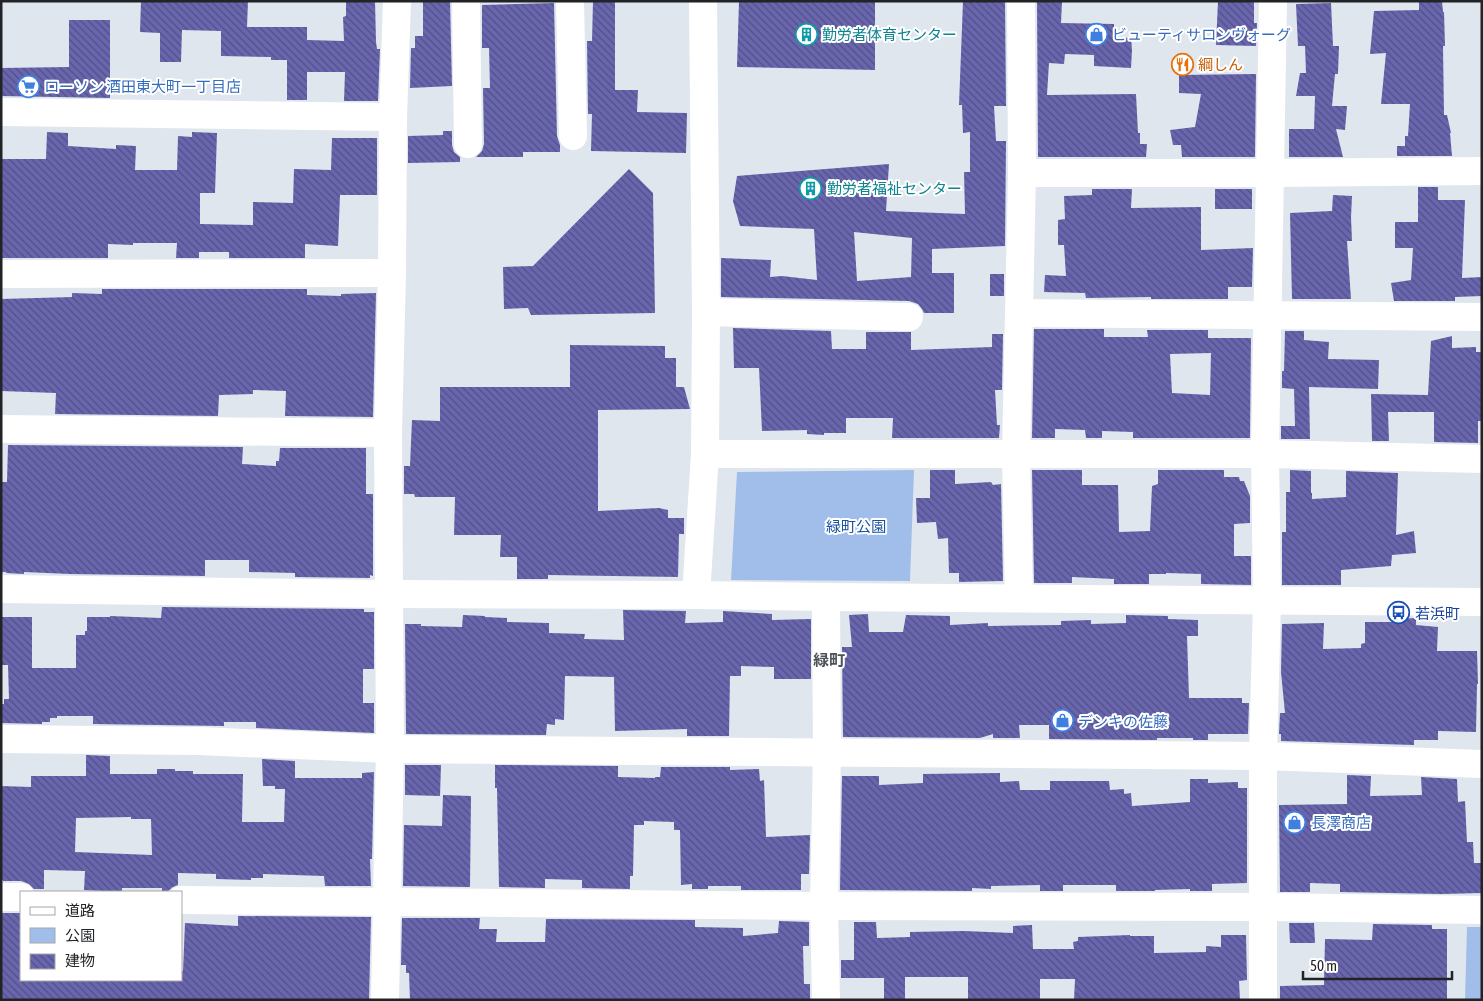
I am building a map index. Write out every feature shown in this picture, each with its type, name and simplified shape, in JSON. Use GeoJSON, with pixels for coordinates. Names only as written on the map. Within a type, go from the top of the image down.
{"type":"FeatureCollection","features":[{"type":"Feature","properties":{"kind":"street"},"geometry":{"type":"LineString","coordinates":[[385,1000],[390,749],[388,433],[393,117],[397,1]]}},
{"type":"Feature","properties":{"kind":"street"},"geometry":{"type":"LineString","coordinates":[[466,1],[468,144]]}},
{"type":"Feature","properties":{"kind":"street"},"geometry":{"type":"LineString","coordinates":[[570,1],[574,136]]}},
{"type":"Feature","properties":{"kind":"street"},"geometry":{"type":"LineString","coordinates":[[696,595],[705,454],[706,312],[703,1]]}},
{"type":"Feature","properties":{"kind":"street"},"geometry":{"type":"LineString","coordinates":[[1019,598],[1016,454],[1022,173],[1021,1]]}},
{"type":"Feature","properties":{"kind":"street"},"geometry":{"type":"LineString","coordinates":[[1263,1000],[1267,601],[1265,454],[1273,1]]}},
{"type":"Feature","properties":{"kind":"street"},"geometry":{"type":"LineString","coordinates":[[1,112],[393,117]]}},
{"type":"Feature","properties":{"kind":"street"},"geometry":{"type":"LineString","coordinates":[[1022,173],[1482,171]]}},
{"type":"Feature","properties":{"kind":"street"},"geometry":{"type":"LineString","coordinates":[[1,274],[392,273]]}},
{"type":"Feature","properties":{"kind":"street"},"geometry":{"type":"LineString","coordinates":[[706,312],[909,317]]}},
{"type":"Feature","properties":{"kind":"street"},"geometry":{"type":"LineString","coordinates":[[1020,313],[1482,317]]}},
{"type":"Feature","properties":{"kind":"street"},"geometry":{"type":"LineString","coordinates":[[1,429],[388,433]]}},
{"type":"Feature","properties":{"kind":"street"},"geometry":{"type":"LineString","coordinates":[[705,454],[1265,454],[1482,459]]}},
{"type":"Feature","properties":{"kind":"street"},"geometry":{"type":"LineString","coordinates":[[1,589],[389,594],[1482,602]]}},
{"type":"Feature","properties":{"kind":"street"},"geometry":{"type":"LineString","coordinates":[[826,597],[827,752],[824,906],[826,1000]]}},
{"type":"Feature","properties":{"kind":"street"},"geometry":{"type":"LineString","coordinates":[[1,739],[199,741],[390,749],[1264,756],[1482,764]]}},
{"type":"Feature","properties":{"kind":"street"},"geometry":{"type":"LineString","coordinates":[[1,897],[20,897]]}},
{"type":"Feature","properties":{"kind":"street"},"geometry":{"type":"LineString","coordinates":[[182,900],[1482,910]]}},
{"type":"Feature","properties":{"kind":"green space","name":"緑町公園"},"geometry":{"type":"Polygon","coordinates":[[[914,470],[910,581],[731,580],[737,472],[914,470]]]}},
{"type":"Feature","properties":{"kind":"green space"},"geometry":{"type":"Polygon","coordinates":[[[1467,927],[1482,927],[1482,1000],[1465,1000],[1467,927]]]}},
{"type":"Feature","properties":{"kind":"building"},"geometry":{"type":"Polygon","coordinates":[[[141,1],[248,1],[247,27],[307,27],[307,40],[344,41],[343,17],[346,16],[346,1],[375,1],[376,42],[377,49],[380,49],[378,101],[344,101],[345,72],[307,72],[307,100],[287,100],[287,60],[271,60],[271,57],[221,56],[221,31],[182,30],[181,62],[160,62],[160,33],[140,32],[141,1]]]}},
{"type":"Feature","properties":{"kind":"building"},"geometry":{"type":"Polygon","coordinates":[[[423,1],[450,1],[452,86],[410,88],[411,48],[415,48],[415,36],[423,36],[423,1]]]}},
{"type":"Feature","properties":{"kind":"building"},"geometry":{"type":"Polygon","coordinates":[[[593,1],[615,1],[615,90],[638,90],[637,112],[687,113],[686,153],[591,151],[592,114],[588,114],[587,41],[592,41],[593,1]]]}},
{"type":"Feature","properties":{"kind":"building","name":"勤労者体育センター"},"geometry":{"type":"Polygon","coordinates":[[[739,1],[875,1],[875,70],[737,67],[739,1]]]}},
{"type":"Feature","properties":{"kind":"building"},"geometry":{"type":"Polygon","coordinates":[[[963,1],[1005,1],[1006,106],[994,106],[996,141],[1006,141],[1005,246],[932,249],[932,273],[954,273],[954,313],[924,313],[918,304],[909,301],[721,297],[721,258],[771,260],[770,277],[782,276],[817,280],[814,229],[740,226],[733,201],[737,176],[889,164],[886,211],[965,214],[964,172],[970,172],[970,132],[963,133],[962,105],[959,105],[963,1]],[[854,232],[857,281],[911,277],[912,238],[854,232]]]}},
{"type":"Feature","properties":{"kind":"building"},"geometry":{"type":"Polygon","coordinates":[[[1037,1],[1062,1],[1061,23],[1114,24],[1114,37],[1131,38],[1131,68],[1094,66],[1094,55],[1065,54],[1064,64],[1049,63],[1047,95],[1136,94],[1138,133],[1140,133],[1140,144],[1147,144],[1146,157],[1038,157],[1037,1]]]}},
{"type":"Feature","properties":{"kind":"building"},"geometry":{"type":"Polygon","coordinates":[[[1218,1],[1254,1],[1254,23],[1257,23],[1256,46],[1216,45],[1218,1]]]}},
{"type":"Feature","properties":{"kind":"building"},"geometry":{"type":"Polygon","coordinates":[[[1419,1],[1442,1],[1445,46],[1443,46],[1444,115],[1447,115],[1451,133],[1452,156],[1397,156],[1397,146],[1405,146],[1405,136],[1408,136],[1410,104],[1381,104],[1386,53],[1370,54],[1374,11],[1419,10],[1419,1]]]}},
{"type":"Feature","properties":{"kind":"building"},"geometry":{"type":"Polygon","coordinates":[[[554,3],[557,136],[560,152],[523,152],[523,157],[476,157],[482,151],[484,144],[483,88],[490,88],[489,48],[482,48],[482,5],[554,3]]]}},
{"type":"Feature","properties":{"kind":"building"},"geometry":{"type":"Polygon","coordinates":[[[1331,3],[1333,46],[1339,46],[1338,74],[1335,74],[1332,106],[1347,106],[1345,130],[1336,129],[1343,157],[1289,157],[1289,129],[1314,129],[1315,96],[1296,96],[1300,73],[1306,73],[1305,46],[1298,46],[1296,4],[1331,3]]]}},
{"type":"Feature","properties":{"kind":"building"},"geometry":{"type":"Polygon","coordinates":[[[69,20],[110,20],[110,98],[1,96],[1,68],[69,67],[69,20]]]}},
{"type":"Feature","properties":{"kind":"building"},"geometry":{"type":"Polygon","coordinates":[[[1256,74],[1255,157],[1182,157],[1181,145],[1173,145],[1170,130],[1195,127],[1201,94],[1179,93],[1179,75],[1256,74]]]}},
{"type":"Feature","properties":{"kind":"building"},"geometry":{"type":"Polygon","coordinates":[[[443,131],[452,131],[452,145],[454,152],[460,157],[460,162],[408,163],[408,136],[443,135],[443,131]]]}},
{"type":"Feature","properties":{"kind":"building"},"geometry":{"type":"Polygon","coordinates":[[[47,132],[68,133],[68,146],[116,149],[116,145],[136,146],[135,170],[177,170],[178,136],[192,137],[192,132],[217,133],[215,193],[200,193],[200,224],[253,225],[253,202],[293,203],[294,169],[331,170],[332,138],[377,138],[377,195],[340,195],[338,246],[305,244],[305,258],[229,258],[229,252],[199,252],[199,258],[176,258],[177,243],[133,243],[133,245],[108,244],[108,258],[1,258],[1,159],[46,159],[47,132]]]}},
{"type":"Feature","properties":{"kind":"building"},"geometry":{"type":"Polygon","coordinates":[[[629,169],[653,193],[655,313],[531,315],[528,308],[504,309],[503,267],[533,266],[629,169]]]}},
{"type":"Feature","properties":{"kind":"building"},"geometry":{"type":"Polygon","coordinates":[[[1418,187],[1438,187],[1438,200],[1465,200],[1462,278],[1482,277],[1482,296],[1455,297],[1455,301],[1394,301],[1391,283],[1411,280],[1413,248],[1395,248],[1395,222],[1418,222],[1418,187]]]}},
{"type":"Feature","properties":{"kind":"building"},"geometry":{"type":"Polygon","coordinates":[[[1092,189],[1132,189],[1131,208],[1201,207],[1201,250],[1253,248],[1252,287],[1228,287],[1228,299],[1086,298],[1085,293],[1044,292],[1045,275],[1066,276],[1064,245],[1058,245],[1058,220],[1065,219],[1064,196],[1092,195],[1092,189]]]}},
{"type":"Feature","properties":{"kind":"building"},"geometry":{"type":"Polygon","coordinates":[[[1215,189],[1252,189],[1252,209],[1215,209],[1215,189]]]}},
{"type":"Feature","properties":{"kind":"building"},"geometry":{"type":"Polygon","coordinates":[[[1333,195],[1352,196],[1352,241],[1347,241],[1351,299],[1292,299],[1290,213],[1332,211],[1333,195]]]}},
{"type":"Feature","properties":{"kind":"building"},"geometry":{"type":"Polygon","coordinates":[[[990,274],[1004,274],[1004,296],[990,296],[990,274]]]}},
{"type":"Feature","properties":{"kind":"building"},"geometry":{"type":"Polygon","coordinates":[[[102,289],[307,289],[307,295],[341,296],[341,294],[376,293],[373,417],[285,416],[286,391],[253,390],[253,394],[219,395],[218,416],[55,414],[56,393],[1,391],[1,299],[72,297],[72,293],[102,294],[102,289]]]}},
{"type":"Feature","properties":{"kind":"building"},"geometry":{"type":"Polygon","coordinates":[[[733,328],[831,331],[832,349],[866,349],[866,332],[911,332],[911,350],[992,347],[992,334],[1003,334],[1002,390],[995,390],[997,425],[1000,425],[999,438],[892,438],[893,418],[846,418],[846,433],[824,433],[824,435],[807,434],[807,430],[762,431],[759,368],[734,368],[733,328]]]}},
{"type":"Feature","properties":{"kind":"building"},"geometry":{"type":"Polygon","coordinates":[[[1034,329],[1104,329],[1104,337],[1148,337],[1147,330],[1208,330],[1208,338],[1251,338],[1250,438],[1133,438],[1133,432],[1102,431],[1102,438],[1086,438],[1085,430],[1055,429],[1055,438],[1032,438],[1034,329]],[[1211,353],[1170,354],[1172,393],[1210,395],[1211,353]]]}},
{"type":"Feature","properties":{"kind":"building"},"geometry":{"type":"Polygon","coordinates":[[[1285,331],[1304,331],[1304,340],[1329,342],[1328,359],[1379,360],[1378,389],[1309,387],[1310,439],[1281,439],[1281,426],[1295,426],[1294,389],[1282,388],[1285,331]]]}},
{"type":"Feature","properties":{"kind":"building"},"geometry":{"type":"Polygon","coordinates":[[[1452,336],[1452,348],[1476,347],[1476,352],[1482,352],[1482,421],[1478,421],[1478,443],[1434,442],[1434,412],[1388,412],[1389,441],[1372,441],[1371,394],[1428,395],[1431,341],[1452,336]]]}},
{"type":"Feature","properties":{"kind":"building"},"geometry":{"type":"Polygon","coordinates":[[[570,345],[665,346],[665,358],[676,358],[676,387],[684,387],[690,409],[598,410],[598,511],[659,508],[668,510],[668,518],[684,518],[684,534],[679,534],[678,577],[548,575],[548,579],[517,579],[517,557],[500,557],[501,535],[454,535],[455,497],[415,497],[414,494],[404,494],[404,466],[410,466],[412,420],[440,421],[440,387],[570,387],[570,345]]]}},
{"type":"Feature","properties":{"kind":"building"},"geometry":{"type":"Polygon","coordinates":[[[8,445],[243,447],[242,464],[276,466],[276,461],[279,461],[280,448],[366,448],[366,494],[373,494],[373,576],[370,575],[370,578],[295,577],[295,573],[249,572],[249,560],[205,560],[205,576],[24,572],[24,574],[1,572],[1,482],[7,482],[8,445]]]}},
{"type":"Feature","properties":{"kind":"building"},"geometry":{"type":"Polygon","coordinates":[[[930,470],[955,470],[955,484],[991,482],[993,485],[1001,484],[1003,581],[959,582],[959,573],[949,573],[948,538],[938,539],[936,522],[917,523],[916,498],[930,498],[930,470]]]}},
{"type":"Feature","properties":{"kind":"building"},"geometry":{"type":"Polygon","coordinates":[[[1032,470],[1082,470],[1082,485],[1118,485],[1119,532],[1150,531],[1152,486],[1158,484],[1158,470],[1224,470],[1224,477],[1239,477],[1240,481],[1244,481],[1250,496],[1250,523],[1234,524],[1234,556],[1251,556],[1251,585],[1201,584],[1201,574],[1166,573],[1149,574],[1149,584],[1114,584],[1114,579],[1072,577],[1072,583],[1034,583],[1032,470]]]}},
{"type":"Feature","properties":{"kind":"building"},"geometry":{"type":"Polygon","coordinates":[[[1290,470],[1311,471],[1312,499],[1346,497],[1346,471],[1398,473],[1396,535],[1414,531],[1416,553],[1392,555],[1391,566],[1341,570],[1341,585],[1282,585],[1282,532],[1286,532],[1286,492],[1290,492],[1290,470]]]}},
{"type":"Feature","properties":{"kind":"building"},"geometry":{"type":"Polygon","coordinates":[[[162,607],[364,609],[364,612],[374,612],[374,669],[363,669],[363,703],[374,703],[374,733],[256,728],[256,722],[224,722],[224,726],[93,724],[93,716],[57,716],[57,718],[50,718],[50,722],[42,722],[42,724],[1,723],[1,704],[4,704],[4,699],[9,699],[8,665],[1,665],[1,617],[32,617],[32,668],[76,668],[76,635],[85,635],[85,631],[87,631],[87,617],[161,618],[162,607]]]}},
{"type":"Feature","properties":{"kind":"building"},"geometry":{"type":"Polygon","coordinates":[[[623,610],[686,611],[685,623],[723,622],[723,611],[772,614],[772,620],[811,619],[811,679],[774,679],[774,667],[741,666],[741,676],[730,676],[729,736],[687,736],[687,729],[615,731],[614,677],[565,676],[564,720],[555,719],[555,725],[547,724],[546,735],[406,734],[405,624],[462,627],[463,615],[485,616],[507,618],[507,622],[549,623],[549,633],[585,634],[584,639],[624,640],[623,610]]]}},
{"type":"Feature","properties":{"kind":"building"},"geometry":{"type":"Polygon","coordinates":[[[868,614],[869,632],[903,632],[906,615],[950,616],[950,625],[988,623],[988,626],[1061,625],[1061,621],[1091,620],[1091,624],[1126,623],[1126,615],[1168,616],[1168,619],[1198,620],[1198,636],[1187,636],[1189,698],[1242,698],[1242,703],[1249,703],[1248,734],[1208,734],[1208,740],[1193,740],[1193,738],[1157,738],[1157,740],[1049,739],[1049,725],[1019,725],[1020,738],[993,738],[993,734],[980,738],[843,737],[842,647],[852,647],[849,615],[868,614]]]}},
{"type":"Feature","properties":{"kind":"building"},"geometry":{"type":"Polygon","coordinates":[[[1416,618],[1416,625],[1438,627],[1437,651],[1477,651],[1476,732],[1438,731],[1438,740],[1414,740],[1414,745],[1281,741],[1281,734],[1279,734],[1280,713],[1285,713],[1281,672],[1282,624],[1324,623],[1323,649],[1361,648],[1361,644],[1365,643],[1365,622],[1395,622],[1395,619],[1416,618]]]}},
{"type":"Feature","properties":{"kind":"building"},"geometry":{"type":"Polygon","coordinates":[[[86,755],[110,756],[110,774],[157,774],[157,769],[175,769],[175,771],[193,771],[193,774],[243,774],[242,822],[284,822],[285,789],[275,789],[275,786],[263,786],[262,759],[295,761],[295,778],[362,778],[362,773],[374,772],[372,859],[370,859],[371,886],[325,886],[324,876],[263,874],[263,878],[251,878],[251,880],[216,879],[216,874],[178,873],[178,885],[168,891],[162,891],[162,888],[122,888],[122,891],[103,891],[84,890],[85,871],[44,870],[44,889],[34,889],[29,884],[21,881],[3,881],[1,880],[1,786],[31,787],[31,776],[86,776],[86,755]],[[131,817],[76,818],[75,852],[152,855],[151,819],[131,819],[131,817]]]}},
{"type":"Feature","properties":{"kind":"building"},"geometry":{"type":"Polygon","coordinates":[[[405,765],[441,765],[440,796],[405,795],[405,765]]]}},
{"type":"Feature","properties":{"kind":"building"},"geometry":{"type":"Polygon","coordinates":[[[495,765],[618,766],[618,777],[655,778],[660,777],[661,767],[730,767],[730,770],[759,769],[760,781],[764,780],[766,837],[810,835],[809,874],[801,874],[801,890],[741,890],[741,886],[708,886],[708,889],[692,889],[692,884],[681,885],[680,830],[674,830],[674,822],[644,821],[644,825],[634,825],[633,876],[630,876],[630,889],[582,888],[582,880],[545,879],[545,888],[499,887],[495,765]]]}},
{"type":"Feature","properties":{"kind":"building"},"geometry":{"type":"Polygon","coordinates":[[[1000,773],[1000,782],[1019,781],[1020,790],[1050,790],[1050,781],[1109,781],[1110,790],[1124,789],[1124,794],[1131,793],[1132,806],[1190,802],[1190,779],[1208,779],[1208,783],[1238,782],[1238,788],[1247,788],[1247,883],[1212,884],[1212,891],[1190,891],[1190,889],[1116,891],[1116,885],[1063,885],[1063,891],[1040,891],[1040,885],[991,886],[991,889],[972,888],[972,891],[840,890],[842,776],[879,776],[879,785],[923,783],[923,774],[1000,773]]]}},
{"type":"Feature","properties":{"kind":"building"},"geometry":{"type":"Polygon","coordinates":[[[1347,775],[1371,776],[1370,796],[1422,795],[1421,777],[1457,779],[1458,802],[1465,801],[1467,842],[1473,842],[1474,863],[1482,863],[1482,893],[1340,892],[1340,884],[1310,883],[1310,892],[1280,892],[1279,805],[1347,804],[1347,775]]]}},
{"type":"Feature","properties":{"kind":"building"},"geometry":{"type":"Polygon","coordinates":[[[443,795],[471,796],[470,887],[403,886],[404,825],[442,826],[443,795]]]}},
{"type":"Feature","properties":{"kind":"building"},"geometry":{"type":"Polygon","coordinates":[[[1,913],[20,913],[20,981],[182,981],[185,923],[238,926],[238,916],[371,917],[369,1000],[1,1000],[1,913]]]}},
{"type":"Feature","properties":{"kind":"building"},"geometry":{"type":"Polygon","coordinates":[[[402,918],[480,918],[479,929],[497,929],[496,942],[545,942],[546,919],[695,920],[695,927],[743,928],[743,936],[778,933],[779,921],[809,922],[809,946],[803,946],[804,984],[810,984],[810,1000],[410,1000],[409,973],[406,973],[406,965],[401,965],[402,918]]]}},
{"type":"Feature","properties":{"kind":"building"},"geometry":{"type":"Polygon","coordinates":[[[854,922],[876,922],[877,938],[910,937],[910,932],[964,931],[1013,933],[1013,926],[1032,925],[1033,949],[1074,949],[1073,942],[1078,941],[1078,937],[1130,935],[1154,936],[1154,953],[1206,952],[1206,946],[1221,947],[1221,935],[1246,935],[1247,980],[1239,981],[1240,1000],[1074,1000],[1075,979],[1040,979],[1040,1000],[968,1000],[968,977],[905,977],[905,1000],[884,1000],[884,978],[841,978],[841,960],[854,960],[854,922]]]}},
{"type":"Feature","properties":{"kind":"building"},"geometry":{"type":"Polygon","coordinates":[[[1289,923],[1314,923],[1315,943],[1290,943],[1289,923]]]}},
{"type":"Feature","properties":{"kind":"building"},"geometry":{"type":"Polygon","coordinates":[[[1373,924],[1432,925],[1432,929],[1447,929],[1447,1000],[1280,1000],[1280,986],[1324,985],[1325,939],[1372,940],[1373,924]]]}},
{"type":"Feature","properties":{"kind":"place","name":"勤労者体育センター"},"geometry":{"type":"Point","coordinates":[806,34]}},
{"type":"Feature","properties":{"kind":"place","name":"ビューティサロンヴォーグ"},"geometry":{"type":"Point","coordinates":[1096,34]}},
{"type":"Feature","properties":{"kind":"place","name":"綱しん"},"geometry":{"type":"Point","coordinates":[1182,64]}},
{"type":"Feature","properties":{"kind":"place","name":"ローソン 酒田東大町一丁目店"},"geometry":{"type":"Point","coordinates":[28,86]}},
{"type":"Feature","properties":{"kind":"place","name":"勤労者福祉センター"},"geometry":{"type":"Point","coordinates":[811,188]}},
{"type":"Feature","properties":{"kind":"place","name":"若浜町"},"geometry":{"type":"Point","coordinates":[1399,613]}},
{"type":"Feature","properties":{"kind":"place","name":"デンキの佐藤"},"geometry":{"type":"Point","coordinates":[1062,721]}},
{"type":"Feature","properties":{"kind":"place","name":"長澤商店"},"geometry":{"type":"Point","coordinates":[1295,822]}},
{"type":"Feature","properties":{"kind":"district","name":"緑町"},"geometry":{"type":"Point","coordinates":[829,660]}}]}
